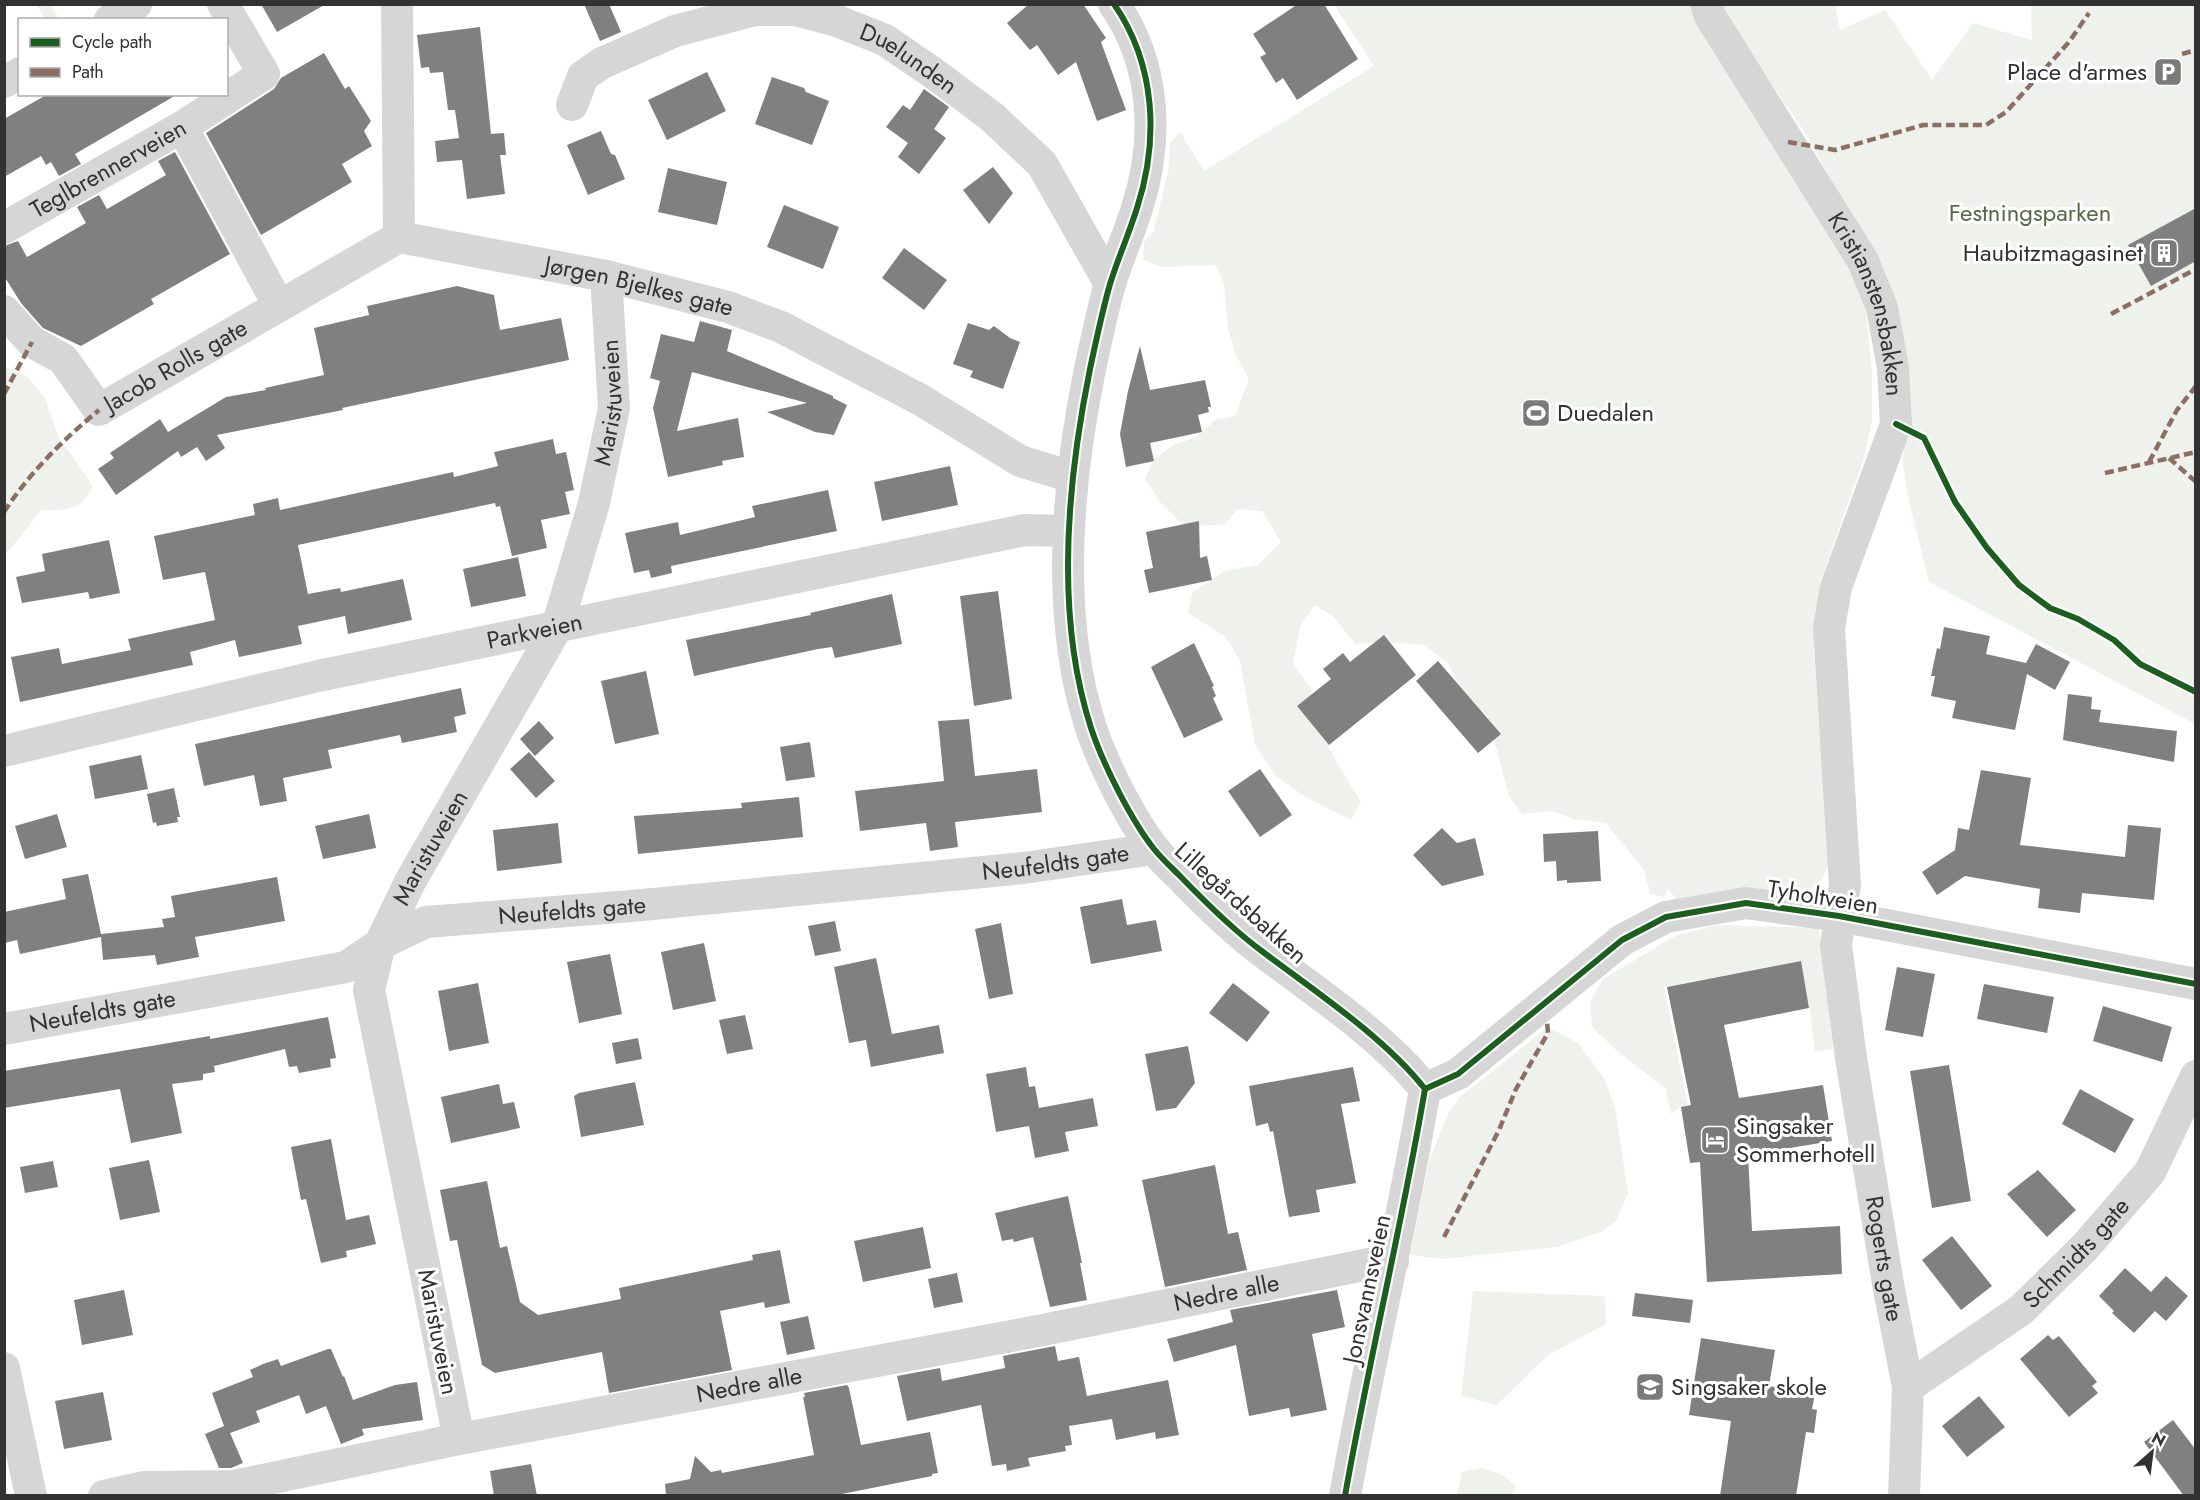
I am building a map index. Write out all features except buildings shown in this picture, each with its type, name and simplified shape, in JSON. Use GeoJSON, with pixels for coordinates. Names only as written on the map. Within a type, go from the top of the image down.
{"type":"FeatureCollection","features":[{"type":"Feature","properties":{"kind":"street"},"geometry":{"type":"LineString","coordinates":[[113,18],[136,4]]}},
{"type":"Feature","properties":{"kind":"street","name":"Teglbrennerveien"},"geometry":{"type":"LineString","coordinates":[[4,228],[182,127],[264,74],[223,4]]}},
{"type":"Feature","properties":{"kind":"street"},"geometry":{"type":"LineString","coordinates":[[397,4],[399,237]]}},
{"type":"Feature","properties":{"kind":"street","name":"Lillegårdsbakken"},"geometry":{"type":"LineString","coordinates":[[1114,4],[1124,19],[1147,79],[1151,109],[1151,149],[1138,205],[1110,284],[1090,369],[1072,477],[1068,575],[1074,660],[1091,729],[1122,798],[1154,849],[1203,900],[1259,949],[1340,1010],[1412,1072],[1425,1089]]}},
{"type":"Feature","properties":{"kind":"street","name":"Kristianstensbakken"},"geometry":{"type":"LineString","coordinates":[[1706,4],[1710,16],[1863,261],[1882,308],[1893,368],[1896,424],[1836,587],[1829,628],[1845,885],[1839,916]]}},
{"type":"Feature","properties":{"kind":"street","name":"Duelunden"},"geometry":{"type":"LineString","coordinates":[[572,105],[583,76],[602,63],[675,31],[755,10],[796,10],[837,21],[885,40],[936,75],[992,117],[1042,164],[1110,284]]}},
{"type":"Feature","properties":{"kind":"street"},"geometry":{"type":"LineString","coordinates":[[4,82],[18,74]]}},
{"type":"Feature","properties":{"kind":"street"},"geometry":{"type":"LineString","coordinates":[[182,127],[279,306]]}},
{"type":"Feature","properties":{"kind":"street","name":"Jørgen Bjelkes gate"},"geometry":{"type":"LineString","coordinates":[[399,237],[606,276],[728,307],[781,327],[921,400],[1020,461],[1072,477]]}},
{"type":"Feature","properties":{"kind":"street","name":"Jacob Rolls gate"},"geometry":{"type":"LineString","coordinates":[[4,311],[32,342],[63,359],[99,410],[149,379],[399,237]]}},
{"type":"Feature","properties":{"kind":"street","name":"Maristuveien"},"geometry":{"type":"LineString","coordinates":[[459,1439],[369,990],[380,944],[411,880],[557,627],[594,502],[614,408],[606,276]]}},
{"type":"Feature","properties":{"kind":"street","name":"Parkveien"},"geometry":{"type":"LineString","coordinates":[[4,751],[318,675],[1025,530],[1069,531]]}},
{"type":"Feature","properties":{"kind":"street","name":"Neufeldts gate"},"geometry":{"type":"LineString","coordinates":[[4,1029],[346,967],[380,944],[426,922],[644,905],[1012,869],[1154,849]]}},
{"type":"Feature","properties":{"kind":"street","name":"Tyholtveien"},"geometry":{"type":"LineString","coordinates":[[1425,1089],[1458,1074],[1622,940],[1666,917],[1746,903],[1839,916],[2196,984]]}},
{"type":"Feature","properties":{"kind":"street","name":"Rogerts gate"},"geometry":{"type":"LineString","coordinates":[[1839,916],[1836,945],[1851,1058],[1888,1284],[1908,1388],[1904,1496]]}},
{"type":"Feature","properties":{"kind":"street","name":"Schmidts gate"},"geometry":{"type":"LineString","coordinates":[[1908,1388],[2021,1310],[2085,1247],[2150,1172],[2196,1076]]}},
{"type":"Feature","properties":{"kind":"street","name":"Jonsvannsveien"},"geometry":{"type":"LineString","coordinates":[[1345,1496],[1425,1089]]}},
{"type":"Feature","properties":{"kind":"street","name":"Nedre alle"},"geometry":{"type":"LineString","coordinates":[[104,1496],[145,1488],[184,1485],[234,1486],[459,1439],[1033,1332],[1393,1261]]}},
{"type":"Feature","properties":{"kind":"street"},"geometry":{"type":"LineString","coordinates":[[4,1368],[31,1496]]}},
{"type":"Feature","properties":{"kind":"green space"},"geometry":{"type":"Polygon","coordinates":[[[37,5],[50,5],[59,18],[44,18],[37,5]]]}},
{"type":"Feature","properties":{"kind":"green space","name":"Duedalen"},"geometry":{"type":"Polygon","coordinates":[[[1334,5],[1691,5],[1708,37],[1762,116],[1771,145],[1824,210],[1847,259],[1866,314],[1872,369],[1872,421],[1863,461],[1820,582],[1814,651],[1829,864],[1818,883],[1809,889],[1788,893],[1678,901],[1668,889],[1664,897],[1650,894],[1644,870],[1606,823],[1573,819],[1552,811],[1522,814],[1509,796],[1488,717],[1462,691],[1448,663],[1423,645],[1385,642],[1355,644],[1334,617],[1315,605],[1301,624],[1293,664],[1312,690],[1314,718],[1361,802],[1351,820],[1307,798],[1276,776],[1255,745],[1240,661],[1226,637],[1188,613],[1192,593],[1224,571],[1258,565],[1281,542],[1262,511],[1237,509],[1224,525],[1184,526],[1161,503],[1145,479],[1154,459],[1175,444],[1195,438],[1215,420],[1235,416],[1249,379],[1236,356],[1228,328],[1224,284],[1216,265],[1162,267],[1143,260],[1144,242],[1153,233],[1168,172],[1170,144],[1180,132],[1204,171],[1374,66],[1334,5]]]}},
{"type":"Feature","properties":{"kind":"green space","name":"Festningsparken"},"geometry":{"type":"Polygon","coordinates":[[[1718,5],[1835,5],[1840,30],[1885,10],[1932,80],[1973,23],[2032,40],[2031,5],[2195,5],[2195,724],[1929,582],[1907,492],[1903,463],[1905,423],[1865,242],[1807,136],[1718,5]]]}},
{"type":"Feature","properties":{"kind":"green space"},"geometry":{"type":"Polygon","coordinates":[[[5,367],[27,376],[45,398],[58,436],[93,486],[83,501],[72,508],[41,510],[5,553],[5,367]]]}},
{"type":"Feature","properties":{"kind":"green space"},"geometry":{"type":"Polygon","coordinates":[[[1718,925],[1819,928],[1833,1049],[1815,1051],[1800,961],[1664,987],[1688,1105],[1671,1114],[1666,1089],[1616,1050],[1592,1027],[1590,1002],[1603,979],[1677,935],[1718,925]]]}},
{"type":"Feature","properties":{"kind":"green space"},"geometry":{"type":"Polygon","coordinates":[[[1548,1027],[1578,1043],[1604,1078],[1615,1107],[1628,1193],[1616,1221],[1601,1232],[1557,1247],[1443,1259],[1410,1255],[1429,1161],[1448,1114],[1461,1096],[1548,1027]]]}},
{"type":"Feature","properties":{"kind":"green space"},"geometry":{"type":"Polygon","coordinates":[[[1473,1291],[1605,1296],[1606,1324],[1548,1355],[1497,1405],[1461,1396],[1473,1291]]]}},
{"type":"Feature","properties":{"kind":"green space"},"geometry":{"type":"Polygon","coordinates":[[[1482,1468],[1503,1475],[1516,1486],[1513,1495],[1457,1495],[1462,1472],[1482,1468]]]}},
{"type":"Feature","properties":{"kind":"marked path"},"geometry":{"type":"LineString","coordinates":[[1788,142],[1835,150],[1923,125],[1986,125],[2006,112],[2069,42],[2089,13]]}},
{"type":"Feature","properties":{"kind":"marked path"},"geometry":{"type":"LineString","coordinates":[[2182,54],[2196,50]]}},
{"type":"Feature","properties":{"kind":"marked path"},"geometry":{"type":"LineString","coordinates":[[2111,314],[2196,269]]}},
{"type":"Feature","properties":{"kind":"marked path"},"geometry":{"type":"LineString","coordinates":[[4,394],[32,342]]}},
{"type":"Feature","properties":{"kind":"marked path"},"geometry":{"type":"LineString","coordinates":[[2149,462],[2177,410],[2196,386]]}},
{"type":"Feature","properties":{"kind":"marked path"},"geometry":{"type":"LineString","coordinates":[[4,512],[48,457],[99,410]]}},
{"type":"Feature","properties":{"kind":"marked path"},"geometry":{"type":"LineString","coordinates":[[2105,473],[2196,452]]}},
{"type":"Feature","properties":{"kind":"marked path"},"geometry":{"type":"LineString","coordinates":[[2169,458],[2196,482]]}},
{"type":"Feature","properties":{"kind":"marked path"},"geometry":{"type":"LineString","coordinates":[[1444,1237],[1499,1130],[1516,1089],[1548,1033],[1547,1021]]}},
{"type":"Feature","properties":{"kind":"cycle path"},"geometry":{"type":"LineString","coordinates":[[1114,4],[1128,27],[1146,77],[1150,103],[1150,130],[1149,156],[1144,182],[1134,218],[1110,284],[1090,369],[1075,457],[1068,549],[1069,595],[1072,641],[1091,728],[1127,807],[1145,837],[1160,856],[1252,944],[1370,1033],[1425,1089]]}},
{"type":"Feature","properties":{"kind":"cycle path"},"geometry":{"type":"LineString","coordinates":[[1896,424],[1924,438],[1955,502],[1987,548],[2019,585],[2050,608],[2078,619],[2114,640],[2140,664],[2196,692]]}},
{"type":"Feature","properties":{"kind":"cycle path"},"geometry":{"type":"LineString","coordinates":[[1425,1089],[1458,1074],[1622,940],[1666,917],[1746,903],[1839,916],[2196,984]]}},
{"type":"Feature","properties":{"kind":"cycle path"},"geometry":{"type":"LineString","coordinates":[[1345,1496],[1425,1089]]}},
{"type":"Feature","properties":{"kind":"place","name":"Place d'armes"},"geometry":{"type":"Point","coordinates":[2168,72]}},
{"type":"Feature","properties":{"kind":"place","name":"Haubitzmagasinet"},"geometry":{"type":"Point","coordinates":[2164,253]}},
{"type":"Feature","properties":{"kind":"place","name":"Duedalen"},"geometry":{"type":"Point","coordinates":[1536,413]}},
{"type":"Feature","properties":{"kind":"place","name":"Singsaker Sommerhotell"},"geometry":{"type":"Point","coordinates":[1715,1140]}},
{"type":"Feature","properties":{"kind":"place","name":"Singsaker skole"},"geometry":{"type":"Point","coordinates":[1650,1387]}}]}
